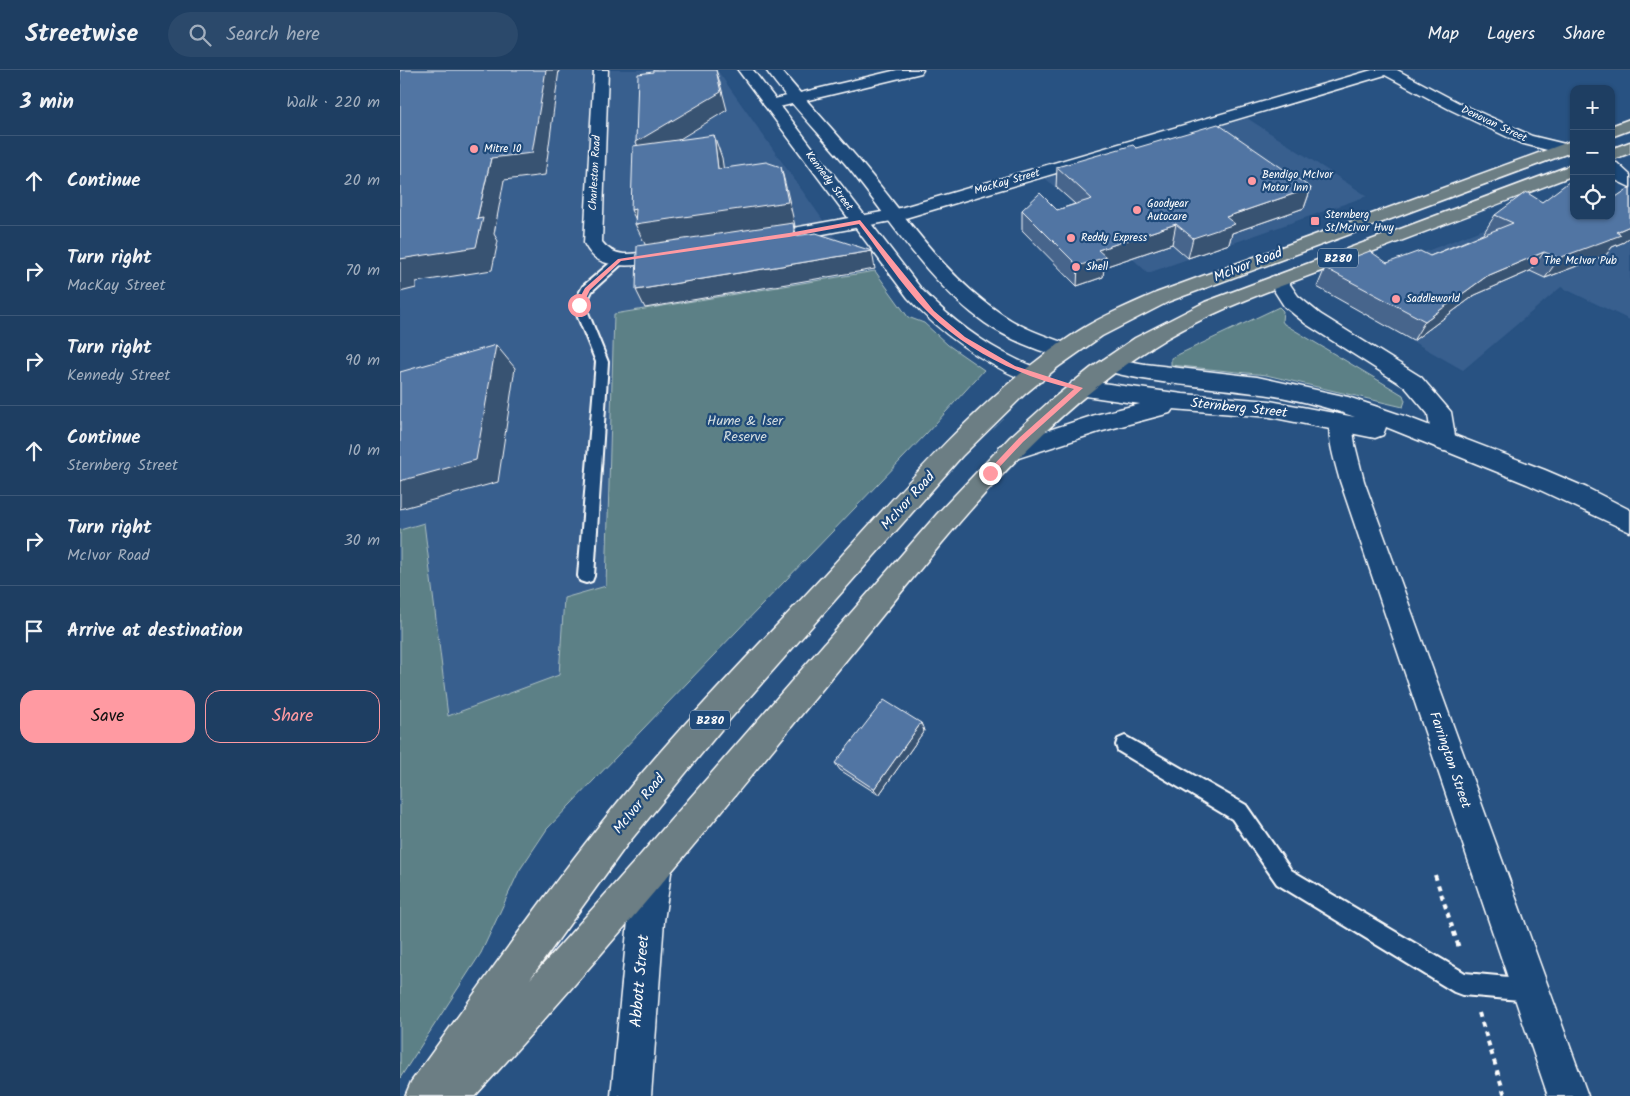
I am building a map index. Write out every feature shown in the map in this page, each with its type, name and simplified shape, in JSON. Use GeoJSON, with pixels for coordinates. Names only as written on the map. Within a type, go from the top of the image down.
{"type":"FeatureCollection","features":[{"type":"Feature","properties":{"kind":"main road"},"geometry":{"type":"LineString","coordinates":[[1615,130],[1630,124]]}},
{"type":"Feature","properties":{"kind":"main road"},"geometry":{"type":"LineString","coordinates":[[1615,137],[1630,134]]}},
{"type":"Feature","properties":{"kind":"main road","name":"McIvor Road"},"geometry":{"type":"LineString","coordinates":[[424,1096],[584,872],[644,796],[694,737],[920,487],[963,442],[1034,376],[1065,351],[1116,319],[1163,297],[1568,147]]}},
{"type":"Feature","properties":{"kind":"main road"},"geometry":{"type":"LineString","coordinates":[[1615,154],[1630,148]]}},
{"type":"Feature","properties":{"kind":"main road","name":"McIvor Road"},"geometry":{"type":"LineString","coordinates":[[448,1096],[512,1029],[655,866],[887,591],[1010,452],[1080,388],[1141,345],[1199,312],[1570,172]]}},
{"type":"Feature","properties":{"kind":"main road"},"geometry":{"type":"LineString","coordinates":[[1298,246],[1309,254],[1316,255],[1359,239],[1406,233]]}},
{"type":"Feature","properties":{"kind":"main road","name":"Sternberg Street"},"geometry":{"type":"LineString","coordinates":[[1065,351],[1111,365]]}},
{"type":"Feature","properties":{"kind":"main road","name":"Sternberg Street"},"geometry":{"type":"LineString","coordinates":[[1034,376],[1080,388]]}},
{"type":"Feature","properties":{"kind":"street","name":"Charleston Road"},"geometry":{"type":"LineString","coordinates":[[601,70],[592,236],[596,248],[608,257],[620,260]]}},
{"type":"Feature","properties":{"kind":"street","name":"Kennedy Street"},"geometry":{"type":"LineString","coordinates":[[745,70],[915,294],[947,327],[993,357],[1034,376]]}},
{"type":"Feature","properties":{"kind":"street"},"geometry":{"type":"LineString","coordinates":[[773,70],[795,98],[836,142],[934,263],[978,307],[1008,328],[1065,351]]}},
{"type":"Feature","properties":{"kind":"street"},"geometry":{"type":"LineString","coordinates":[[770,104],[916,70]]}},
{"type":"Feature","properties":{"kind":"street","name":"Denovan Street"},"geometry":{"type":"LineString","coordinates":[[1387,70],[1454,106],[1526,140],[1568,147]]}},
{"type":"Feature","properties":{"kind":"street","name":"MacKay Street"},"geometry":{"type":"LineString","coordinates":[[740,242],[896,215],[1387,70]]}},
{"type":"Feature","properties":{"kind":"street","name":"Denovan Street"},"geometry":{"type":"LineString","coordinates":[[1454,106],[1506,141],[1516,155],[1518,166]]}},
{"type":"Feature","properties":{"kind":"street"},"geometry":{"type":"LineString","coordinates":[[1615,172],[1630,182]]}},
{"type":"Feature","properties":{"kind":"street"},"geometry":{"type":"LineString","coordinates":[[1615,188],[1630,193]]}},
{"type":"Feature","properties":{"kind":"street"},"geometry":{"type":"LineString","coordinates":[[620,260],[692,250]]}},
{"type":"Feature","properties":{"kind":"street"},"geometry":{"type":"LineString","coordinates":[[1278,281],[1291,301],[1313,319],[1400,372],[1420,388],[1439,412],[1444,442]]}},
{"type":"Feature","properties":{"kind":"street","name":"Sternberg Street"},"geometry":{"type":"LineString","coordinates":[[1111,365],[1145,372],[1257,385],[1297,392],[1369,412],[1536,477],[1578,495],[1630,522]]}},
{"type":"Feature","properties":{"kind":"street","name":"Sternberg Street"},"geometry":{"type":"LineString","coordinates":[[1080,388],[1183,402],[1270,409],[1444,442]]}},
{"type":"Feature","properties":{"kind":"street"},"geometry":{"type":"LineString","coordinates":[[1010,452],[1095,424],[1183,402]]}},
{"type":"Feature","properties":{"kind":"street","name":"Farrington Street"},"geometry":{"type":"LineString","coordinates":[[1340,423],[1343,445],[1352,481],[1568,1096]]}},
{"type":"Feature","properties":{"kind":"street","name":"Abbott Street"},"geometry":{"type":"LineString","coordinates":[[631,1096],[646,921],[655,866]]}},
{"type":"Feature","properties":{"kind":"lane"},"geometry":{"type":"LineString","coordinates":[[586,576],[602,362],[579,305],[587,289],[620,260]]}},
{"type":"Feature","properties":{"kind":"lane"},"geometry":{"type":"LineString","coordinates":[[1125,745],[1239,812],[1284,877],[1462,984],[1531,990]]}},
{"type":"Feature","properties":{"kind":"shaded area"},"geometry":{"type":"Polygon","coordinates":[[[400,70],[717,70],[861,274],[614,314],[606,587],[564,599],[559,675],[448,717],[424,523],[400,530],[400,70]]]}},
{"type":"Feature","properties":{"kind":"shaded area"},"geometry":{"type":"Polygon","coordinates":[[[1247,118],[1367,196],[1148,273],[1045,178],[1247,118]]]}},
{"type":"Feature","properties":{"kind":"shaded area"},"geometry":{"type":"Polygon","coordinates":[[[1570,196],[1570,220],[1615,220],[1615,215],[1630,213],[1630,320],[1561,287],[1463,370],[1324,291],[1570,196]]]}},
{"type":"Feature","properties":{"kind":"green space","name":"Hume & Iser Reserve"},"geometry":{"type":"Polygon","coordinates":[[[875,271],[908,317],[924,323],[948,345],[984,370],[926,434],[547,829],[519,871],[481,953],[400,1078],[400,530],[424,523],[448,716],[559,675],[564,598],[606,586],[614,314],[875,271]]]}},
{"type":"Feature","properties":{"kind":"green space"},"geometry":{"type":"Polygon","coordinates":[[[1279,307],[1283,311],[1282,321],[1284,324],[1403,395],[1405,401],[1403,407],[1266,375],[1171,365],[1171,358],[1279,307]]]}},
{"type":"Feature","properties":{"kind":"building","name":"Mitre 10"},"geometry":{"type":"Polygon","coordinates":[[[400,70],[546,70],[532,153],[491,158],[477,219],[483,218],[476,247],[400,259],[400,70]]]}},
{"type":"Feature","properties":{"kind":"building"},"geometry":{"type":"Polygon","coordinates":[[[653,70],[716,70],[721,92],[636,142],[638,74],[653,72],[653,70]]]}},
{"type":"Feature","properties":{"kind":"building"},"geometry":{"type":"Polygon","coordinates":[[[1218,124],[1311,188],[1226,217],[1235,224],[1193,238],[1176,224],[1098,250],[1106,257],[1078,266],[1022,210],[1040,193],[1057,210],[1092,199],[1057,167],[1133,145],[1136,148],[1218,124]]]}},
{"type":"Feature","properties":{"kind":"building"},"geometry":{"type":"Polygon","coordinates":[[[714,135],[718,169],[766,162],[781,167],[788,202],[635,224],[636,209],[631,210],[633,146],[714,135]]]}},
{"type":"Feature","properties":{"kind":"building"},"geometry":{"type":"Polygon","coordinates":[[[1570,181],[1570,220],[1615,220],[1615,197],[1630,188],[1630,226],[1616,232],[1621,235],[1559,258],[1544,252],[1487,276],[1425,321],[1325,268],[1370,251],[1387,263],[1420,251],[1430,256],[1513,223],[1495,215],[1526,192],[1542,202],[1570,181]]]}},
{"type":"Feature","properties":{"kind":"building"},"geometry":{"type":"Polygon","coordinates":[[[793,223],[795,236],[816,233],[872,251],[636,290],[637,246],[793,223]]]}},
{"type":"Feature","properties":{"kind":"building"},"geometry":{"type":"Polygon","coordinates":[[[496,345],[476,460],[400,481],[400,372],[496,345]]]}},
{"type":"Feature","properties":{"kind":"building"},"geometry":{"type":"Polygon","coordinates":[[[884,700],[921,723],[874,789],[835,763],[884,700]]]}},
{"type":"Feature","properties":{"kind":"place","name":"Mitre 10"},"geometry":{"type":"Point","coordinates":[474,149]}},
{"type":"Feature","properties":{"kind":"place","name":"Bendigo McIvor Motor Inn"},"geometry":{"type":"Point","coordinates":[1252,181]}},
{"type":"Feature","properties":{"kind":"place","name":"Goodyear Autocare"},"geometry":{"type":"Point","coordinates":[1137,210]}},
{"type":"Feature","properties":{"kind":"place","name":"Sternberg St/McIvor Hwy"},"geometry":{"type":"Point","coordinates":[1315,221]}},
{"type":"Feature","properties":{"kind":"place","name":"Reddy Express"},"geometry":{"type":"Point","coordinates":[1071,238]}},
{"type":"Feature","properties":{"kind":"place","name":"The McIvor Pub"},"geometry":{"type":"Point","coordinates":[1534,261]}},
{"type":"Feature","properties":{"kind":"place","name":"Shell"},"geometry":{"type":"Point","coordinates":[1076,267]}},
{"type":"Feature","properties":{"kind":"place","name":"Saddleworld"},"geometry":{"type":"Point","coordinates":[1396,299]}},
{"type":"Feature","properties":{"kind":"route"},"geometry":{"type":"LineString","coordinates":[[579,305],[587,289],[620,260],[789,235],[860,222],[915,294],[947,327],[962,339],[993,357],[1034,376],[1080,388],[1021,440],[990,473]]}}]}
